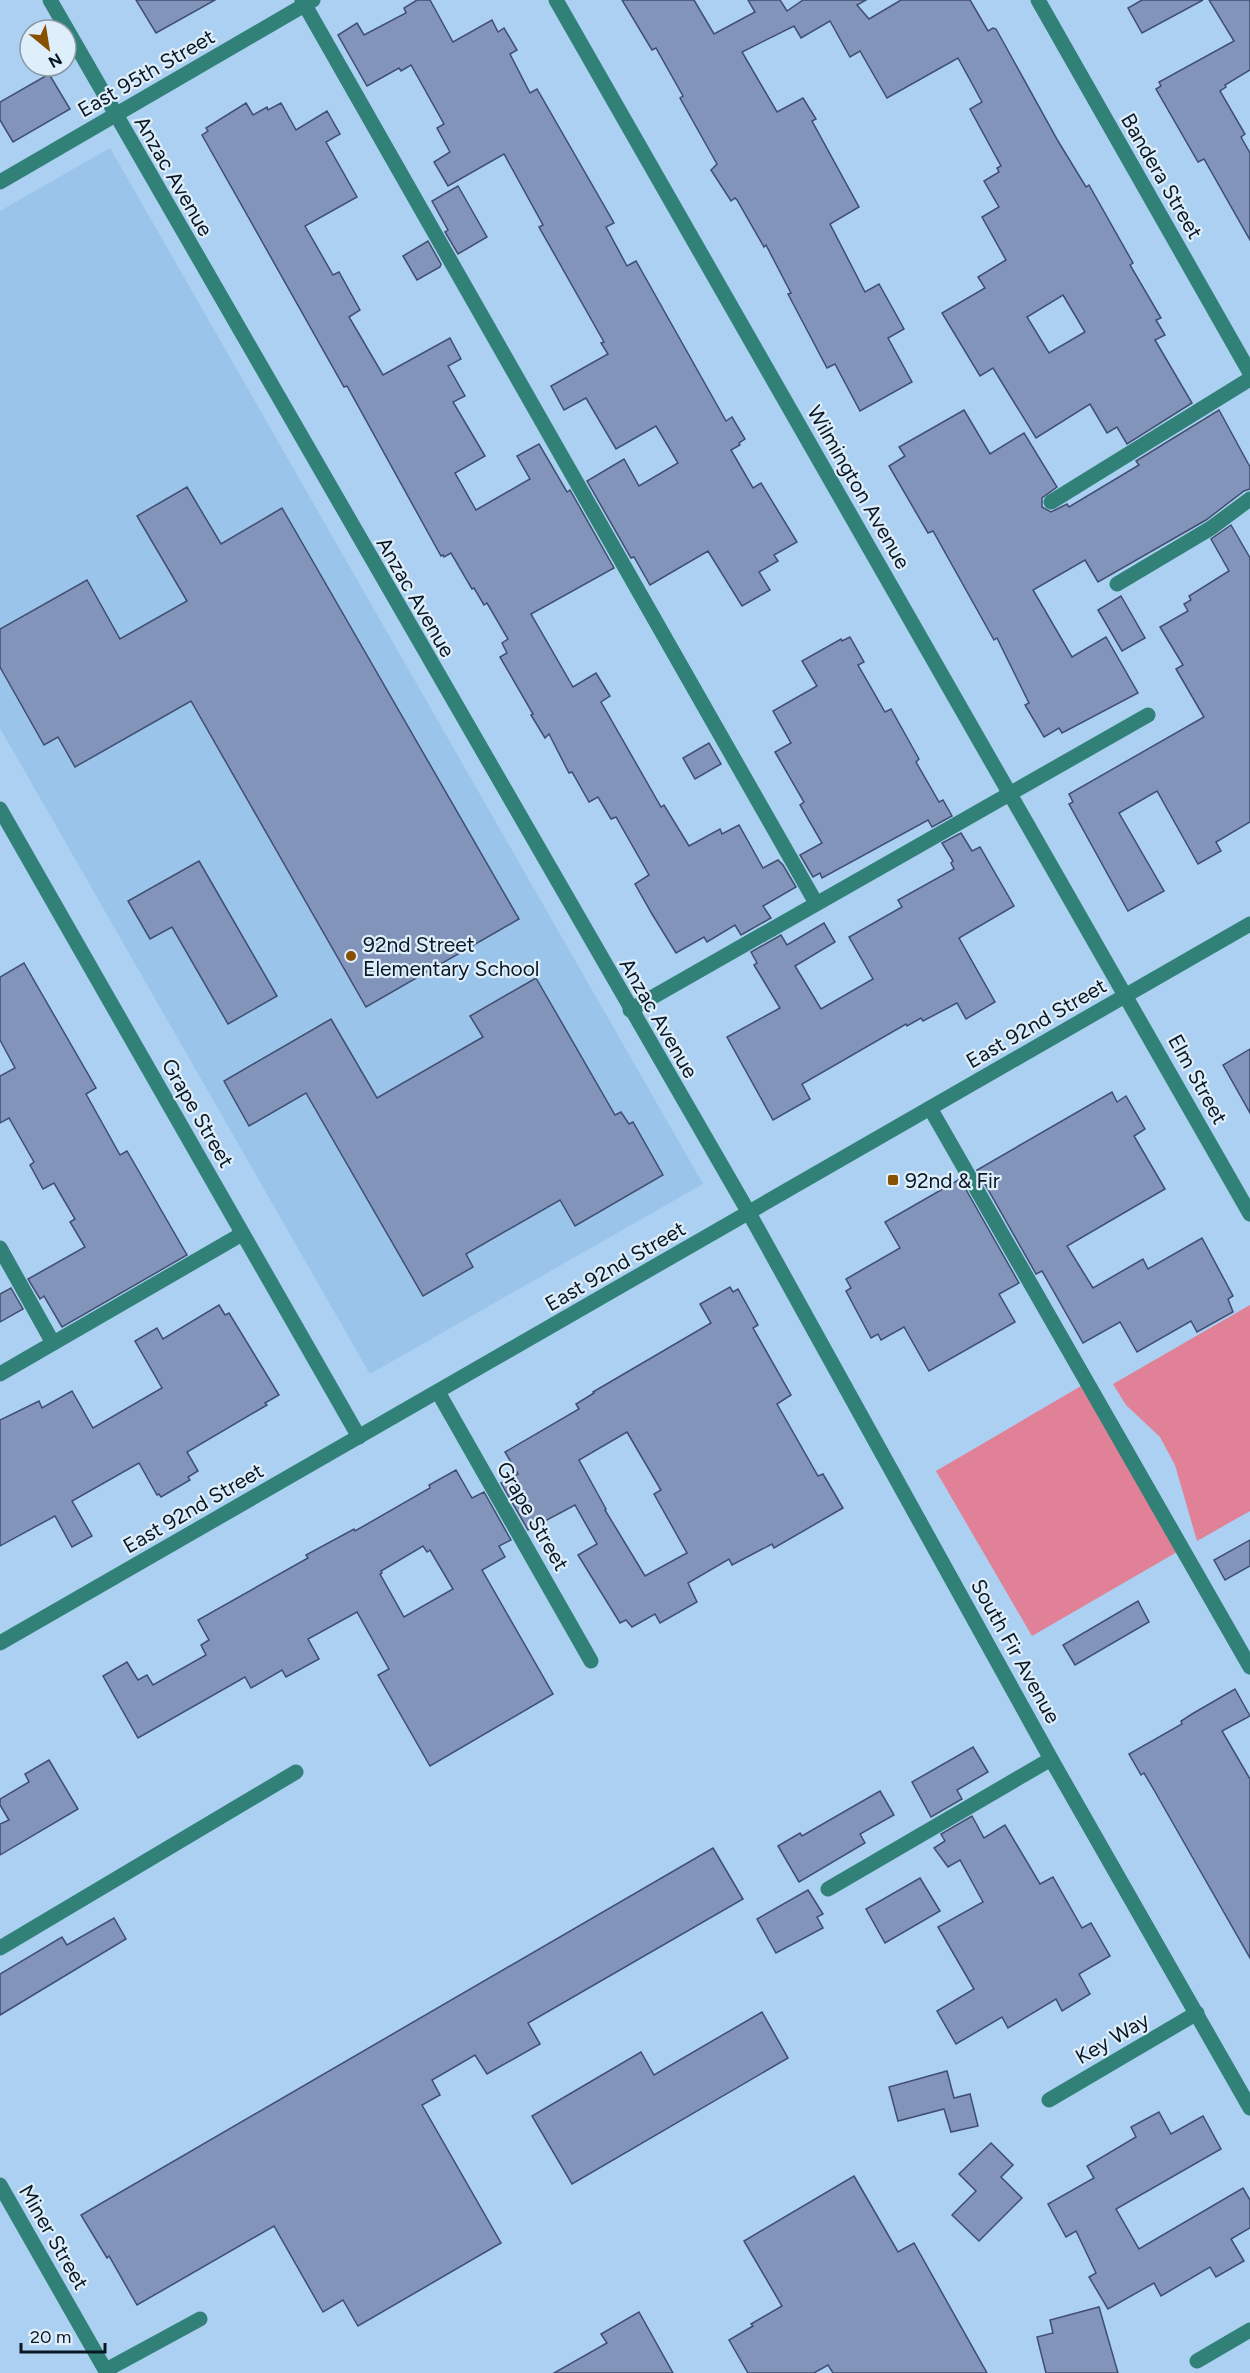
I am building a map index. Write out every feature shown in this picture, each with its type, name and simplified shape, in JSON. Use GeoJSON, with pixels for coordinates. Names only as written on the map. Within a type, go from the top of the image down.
{"type":"FeatureCollection","features":[{"type":"Feature","properties":{"kind":"street","name":"Anzac Avenue"},"geometry":{"type":"LineString","coordinates":[[50,0],[749,1213]]}},
{"type":"Feature","properties":{"kind":"street","name":"Wilmington Avenue"},"geometry":{"type":"LineString","coordinates":[[556,0],[1126,995]]}},
{"type":"Feature","properties":{"kind":"street","name":"Bandera Street"},"geometry":{"type":"LineString","coordinates":[[1038,0],[1250,373]]}},
{"type":"Feature","properties":{"kind":"street","name":"East 95th Street"},"geometry":{"type":"LineString","coordinates":[[0,182],[306,2]]}},
{"type":"Feature","properties":{"kind":"street"},"geometry":{"type":"LineString","coordinates":[[306,2],[816,903]]}},
{"type":"Feature","properties":{"kind":"street"},"geometry":{"type":"LineString","coordinates":[[1051,502],[1250,379]]}},
{"type":"Feature","properties":{"kind":"street"},"geometry":{"type":"LineString","coordinates":[[1117,584],[1211,528],[1250,499]]}},
{"type":"Feature","properties":{"kind":"street"},"geometry":{"type":"LineString","coordinates":[[630,1010],[1148,715]]}},
{"type":"Feature","properties":{"kind":"street","name":"Grape Street"},"geometry":{"type":"LineString","coordinates":[[0,809],[359,1437]]}},
{"type":"Feature","properties":{"kind":"street","name":"East 92nd Street"},"geometry":{"type":"LineString","coordinates":[[0,1643],[1250,924]]}},
{"type":"Feature","properties":{"kind":"street","name":"Elm Street"},"geometry":{"type":"LineString","coordinates":[[1126,995],[1250,1214]]}},
{"type":"Feature","properties":{"kind":"street"},"geometry":{"type":"LineString","coordinates":[[930,1108],[1250,1667]]}},
{"type":"Feature","properties":{"kind":"street","name":"South Fir Avenue"},"geometry":{"type":"LineString","coordinates":[[749,1213],[1052,1758],[1250,2108]]}},
{"type":"Feature","properties":{"kind":"street"},"geometry":{"type":"LineString","coordinates":[[0,1374],[242,1234]]}},
{"type":"Feature","properties":{"kind":"street"},"geometry":{"type":"LineString","coordinates":[[0,1248],[53,1343]]}},
{"type":"Feature","properties":{"kind":"street","name":"Grape Street"},"geometry":{"type":"LineString","coordinates":[[438,1392],[591,1661]]}},
{"type":"Feature","properties":{"kind":"street"},"geometry":{"type":"LineString","coordinates":[[828,1889],[1052,1758]]}},
{"type":"Feature","properties":{"kind":"street"},"geometry":{"type":"LineString","coordinates":[[0,1948],[296,1772]]}},
{"type":"Feature","properties":{"kind":"street","name":"Key Way"},"geometry":{"type":"LineString","coordinates":[[1049,2100],[1197,2013]]}},
{"type":"Feature","properties":{"kind":"street","name":"Miner Street"},"geometry":{"type":"LineString","coordinates":[[0,2185],[106,2371]]}},
{"type":"Feature","properties":{"kind":"street"},"geometry":{"type":"LineString","coordinates":[[106,2371],[200,2319]]}},
{"type":"Feature","properties":{"kind":"street"},"geometry":{"type":"LineString","coordinates":[[1197,2361],[1250,2330]]}},
{"type":"Feature","properties":{"kind":"shaded area","name":"92nd Street Elementary School"},"geometry":{"type":"Polygon","coordinates":[[[110,148],[703,1184],[370,1374],[0,728],[0,211],[110,148]]]}},
{"type":"Feature","properties":{"kind":"shaded area"},"geometry":{"type":"Polygon","coordinates":[[[1250,1305],[1250,1511],[1197,1541],[1175,1465],[1160,1437],[1126,1405],[1113,1384],[1250,1305]]]}},
{"type":"Feature","properties":{"kind":"shaded area"},"geometry":{"type":"Polygon","coordinates":[[[1081,1386],[1177,1552],[1032,1636],[936,1471],[1081,1386]]]}},
{"type":"Feature","properties":{"kind":"building"},"geometry":{"type":"Polygon","coordinates":[[[136,0],[215,0],[156,33],[136,0]]]}},
{"type":"Feature","properties":{"kind":"building"},"geometry":{"type":"Polygon","coordinates":[[[417,0],[430,0],[453,42],[492,20],[498,32],[504,28],[517,50],[510,54],[530,93],[537,89],[614,223],[606,227],[627,266],[636,261],[726,421],[732,417],[745,439],[731,450],[753,488],[761,483],[797,542],[774,555],[778,561],[759,572],[770,590],[742,606],[708,551],[650,585],[634,557],[631,558],[587,481],[624,459],[639,486],[678,463],[656,426],[616,449],[586,398],[564,410],[551,386],[608,354],[601,343],[604,342],[539,227],[543,225],[504,154],[448,186],[434,162],[450,152],[437,128],[444,124],[411,65],[401,71],[399,68],[367,86],[338,35],[357,23],[364,35],[406,13],[404,8],[417,0]]]}},
{"type":"Feature","properties":{"kind":"building"},"geometry":{"type":"Polygon","coordinates":[[[622,0],[694,0],[714,34],[755,12],[748,0],[780,0],[787,11],[803,0],[866,0],[857,5],[869,19],[901,0],[970,0],[988,31],[996,29],[1058,141],[1086,187],[1089,185],[1133,263],[1130,265],[1161,318],[1156,320],[1165,335],[1155,340],[1192,403],[1127,444],[1117,427],[1107,433],[1090,404],[1036,438],[993,368],[980,376],[942,313],[985,288],[978,277],[1006,260],[982,217],[999,207],[984,181],[999,172],[997,168],[1001,166],[970,109],[982,102],[958,58],[887,98],[860,51],[850,57],[830,21],[801,38],[794,26],[742,52],[777,112],[803,98],[816,119],[812,121],[859,207],[830,224],[865,292],[879,284],[904,329],[888,338],[912,382],[860,411],[835,364],[827,368],[788,294],[791,293],[766,245],[764,247],[737,200],[735,198],[731,201],[711,170],[717,164],[680,98],[683,96],[656,48],[652,50],[622,0]],[[1063,295],[1027,317],[1049,353],[1085,332],[1063,295]]]}},
{"type":"Feature","properties":{"kind":"building"},"geometry":{"type":"Polygon","coordinates":[[[1142,0],[1203,0],[1142,33],[1128,8],[1142,0]]]}},
{"type":"Feature","properties":{"kind":"building"},"geometry":{"type":"Polygon","coordinates":[[[1209,0],[1250,0],[1250,70],[1225,85],[1226,87],[1220,91],[1245,134],[1241,137],[1250,153],[1250,240],[1204,159],[1198,162],[1156,89],[1161,86],[1159,82],[1234,41],[1209,0]]]}},
{"type":"Feature","properties":{"kind":"building"},"geometry":{"type":"Polygon","coordinates":[[[42,78],[51,78],[70,109],[13,142],[0,120],[0,102],[42,78]]]}},
{"type":"Feature","properties":{"kind":"building"},"geometry":{"type":"Polygon","coordinates":[[[246,103],[253,115],[267,107],[268,110],[281,103],[296,130],[327,111],[340,134],[326,142],[357,197],[305,226],[333,275],[339,272],[360,310],[349,317],[383,375],[450,338],[461,359],[448,366],[465,396],[453,402],[485,456],[455,473],[476,510],[530,479],[517,456],[539,444],[567,492],[570,490],[614,568],[531,614],[573,687],[596,673],[610,696],[601,702],[661,807],[664,805],[689,846],[720,829],[722,834],[739,825],[763,868],[778,860],[783,865],[796,887],[763,906],[771,918],[741,935],[735,925],[707,942],[704,937],[676,953],[635,884],[649,875],[616,817],[611,819],[598,797],[589,802],[572,772],[569,773],[549,734],[545,738],[531,715],[533,714],[500,657],[507,653],[502,643],[508,639],[487,603],[484,605],[474,588],[472,589],[451,553],[444,557],[441,556],[347,386],[344,387],[202,135],[208,131],[206,128],[246,103]]]}},
{"type":"Feature","properties":{"kind":"building"},"geometry":{"type":"Polygon","coordinates":[[[458,186],[487,237],[458,254],[445,232],[448,230],[432,201],[458,186]]]}},
{"type":"Feature","properties":{"kind":"building"},"geometry":{"type":"Polygon","coordinates":[[[428,241],[441,264],[440,267],[417,280],[403,256],[428,241]]]}},
{"type":"Feature","properties":{"kind":"building"},"geometry":{"type":"Polygon","coordinates":[[[964,410],[990,454],[1024,433],[1057,487],[1042,498],[1042,507],[1051,512],[1067,504],[1069,507],[1139,465],[1136,461],[1219,410],[1250,467],[1250,489],[1244,491],[1206,520],[1098,582],[1085,560],[1033,590],[1072,657],[1106,637],[1138,693],[1062,733],[1059,728],[1044,737],[1025,705],[1029,703],[997,638],[994,640],[933,531],[928,533],[889,466],[905,456],[899,447],[964,410]]]}},
{"type":"Feature","properties":{"kind":"building"},"geometry":{"type":"Polygon","coordinates":[[[187,487],[221,544],[282,508],[519,919],[366,1007],[191,701],[75,767],[58,737],[44,745],[0,667],[0,629],[87,580],[120,639],[187,601],[137,516],[187,487]]]}},
{"type":"Feature","properties":{"kind":"building"},"geometry":{"type":"Polygon","coordinates":[[[1231,525],[1250,558],[1250,822],[1216,842],[1221,851],[1198,864],[1157,791],[1119,813],[1164,891],[1128,911],[1069,804],[1073,802],[1069,794],[1204,717],[1176,669],[1183,665],[1160,627],[1188,611],[1184,604],[1191,600],[1189,596],[1229,571],[1211,539],[1231,525]]]}},
{"type":"Feature","properties":{"kind":"building"},"geometry":{"type":"Polygon","coordinates":[[[1121,596],[1145,638],[1122,651],[1098,610],[1121,596]]]}},
{"type":"Feature","properties":{"kind":"building"},"geometry":{"type":"Polygon","coordinates":[[[850,637],[864,662],[858,665],[885,712],[891,709],[919,759],[916,762],[939,802],[943,800],[952,816],[932,827],[928,820],[822,878],[820,873],[813,877],[800,855],[822,843],[800,805],[804,802],[775,752],[791,743],[773,711],[817,686],[802,661],[841,639],[842,641],[850,637]]]}},
{"type":"Feature","properties":{"kind":"building"},"geometry":{"type":"Polygon","coordinates":[[[709,743],[721,764],[695,779],[683,758],[709,743]]]}},
{"type":"Feature","properties":{"kind":"building"},"geometry":{"type":"Polygon","coordinates":[[[961,833],[972,851],[980,847],[1014,906],[959,938],[995,1002],[966,1019],[957,1003],[923,1021],[921,1018],[907,1026],[906,1024],[802,1084],[810,1099],[773,1120],[727,1037],[780,1008],[754,965],[757,963],[751,952],[781,935],[787,945],[824,923],[835,942],[795,966],[821,1009],[873,979],[849,937],[902,907],[898,900],[954,869],[951,863],[953,861],[942,843],[961,833]]]}},
{"type":"Feature","properties":{"kind":"building"},"geometry":{"type":"Polygon","coordinates":[[[199,861],[277,996],[228,1024],[172,927],[150,939],[128,901],[199,861]]]}},
{"type":"Feature","properties":{"kind":"building"},"geometry":{"type":"Polygon","coordinates":[[[24,963],[96,1088],[86,1094],[120,1155],[127,1151],[187,1255],[62,1327],[44,1296],[40,1299],[28,1279],[85,1247],[70,1222],[75,1219],[54,1183],[43,1189],[30,1165],[34,1162],[9,1118],[0,1123],[0,1076],[15,1068],[0,1040],[0,977],[24,963]]]}},
{"type":"Feature","properties":{"kind":"building"},"geometry":{"type":"Polygon","coordinates":[[[536,978],[615,1115],[621,1112],[629,1124],[633,1122],[663,1175],[575,1226],[560,1200],[466,1254],[473,1267],[423,1296],[306,1093],[249,1126],[224,1081],[331,1019],[377,1098],[483,1037],[470,1016],[536,978]]]}},
{"type":"Feature","properties":{"kind":"building"},"geometry":{"type":"Polygon","coordinates":[[[1250,1049],[1250,1113],[1223,1065],[1250,1049]]]}},
{"type":"Feature","properties":{"kind":"building"},"geometry":{"type":"Polygon","coordinates":[[[1112,1092],[1117,1102],[1126,1096],[1145,1129],[1134,1136],[1165,1189],[1067,1246],[1093,1288],[1143,1259],[1148,1269],[1202,1238],[1233,1296],[1228,1299],[1233,1312],[1197,1332],[1191,1321],[1137,1352],[1120,1322],[1083,1343],[1042,1271],[1036,1274],[977,1170],[1112,1092]]]}},
{"type":"Feature","properties":{"kind":"building"},"geometry":{"type":"Polygon","coordinates":[[[960,1179],[1019,1283],[999,1294],[1015,1322],[929,1371],[904,1327],[881,1340],[878,1334],[871,1338],[846,1291],[851,1288],[846,1279],[900,1248],[885,1222],[960,1179]]]}},
{"type":"Feature","properties":{"kind":"building"},"geometry":{"type":"Polygon","coordinates":[[[730,1287],[733,1292],[738,1289],[758,1325],[753,1328],[791,1395],[777,1404],[818,1476],[823,1474],[843,1508],[774,1548],[772,1544],[732,1565],[729,1559],[688,1583],[697,1602],[660,1623],[655,1614],[632,1627],[626,1620],[620,1623],[578,1555],[597,1544],[575,1505],[528,1530],[501,1483],[518,1474],[505,1452],[579,1409],[576,1404],[593,1392],[711,1323],[700,1304],[730,1287]],[[627,1432],[579,1460],[605,1510],[645,1576],[687,1553],[654,1494],[661,1490],[627,1432]]]}},
{"type":"Feature","properties":{"kind":"building"},"geometry":{"type":"Polygon","coordinates":[[[11,1288],[23,1309],[0,1322],[0,1294],[11,1288]]]}},
{"type":"Feature","properties":{"kind":"building"},"geometry":{"type":"Polygon","coordinates":[[[219,1305],[225,1315],[229,1313],[279,1395],[265,1403],[267,1405],[187,1452],[198,1471],[188,1477],[190,1480],[161,1497],[157,1495],[139,1463],[72,1501],[92,1536],[72,1547],[55,1516],[0,1546],[0,1420],[39,1401],[42,1408],[72,1391],[93,1428],[162,1388],[135,1341],[157,1328],[163,1339],[219,1305]]]}},
{"type":"Feature","properties":{"kind":"building"},"geometry":{"type":"Polygon","coordinates":[[[456,1470],[472,1498],[484,1492],[511,1540],[499,1546],[505,1557],[482,1570],[553,1694],[430,1766],[378,1675],[389,1669],[357,1612],[308,1639],[319,1659],[286,1677],[282,1670],[251,1688],[245,1677],[138,1738],[103,1676],[127,1662],[138,1680],[147,1675],[153,1685],[206,1655],[201,1645],[209,1640],[198,1620],[308,1558],[306,1555],[354,1529],[355,1531],[430,1488],[429,1485],[456,1470]],[[423,1546],[381,1571],[380,1574],[404,1617],[453,1589],[430,1550],[427,1552],[423,1546]]]}},
{"type":"Feature","properties":{"kind":"building"},"geometry":{"type":"Polygon","coordinates":[[[1250,1540],[1250,1566],[1225,1580],[1214,1560],[1250,1540]]]}},
{"type":"Feature","properties":{"kind":"building"},"geometry":{"type":"Polygon","coordinates":[[[1138,1601],[1149,1622],[1075,1665],[1063,1645],[1138,1601]]]}},
{"type":"Feature","properties":{"kind":"building"},"geometry":{"type":"Polygon","coordinates":[[[1235,1689],[1250,1716],[1222,1731],[1250,1779],[1250,1958],[1144,1773],[1141,1775],[1129,1754],[1182,1724],[1181,1721],[1235,1689]]]}},
{"type":"Feature","properties":{"kind":"building"},"geometry":{"type":"Polygon","coordinates":[[[973,1747],[988,1772],[957,1790],[962,1799],[931,1817],[912,1782],[973,1747]]]}},
{"type":"Feature","properties":{"kind":"building"},"geometry":{"type":"Polygon","coordinates":[[[49,1760],[78,1809],[0,1855],[0,1824],[9,1820],[0,1805],[0,1799],[29,1782],[25,1774],[49,1760]]]}},
{"type":"Feature","properties":{"kind":"building"},"geometry":{"type":"Polygon","coordinates":[[[880,1791],[894,1815],[860,1834],[865,1843],[799,1882],[778,1846],[800,1833],[802,1836],[880,1791]]]}},
{"type":"Feature","properties":{"kind":"building"},"geometry":{"type":"Polygon","coordinates":[[[972,1816],[984,1838],[1005,1825],[1040,1884],[1053,1877],[1082,1928],[1091,1923],[1110,1956],[1079,1974],[1090,1994],[1062,2011],[1056,1999],[1008,2028],[1002,2017],[956,2044],[937,2011],[974,1989],[938,1927],[983,1902],[960,1860],[948,1867],[934,1848],[945,1841],[941,1834],[972,1816]]]}},
{"type":"Feature","properties":{"kind":"building"},"geometry":{"type":"Polygon","coordinates":[[[713,1848],[743,1899],[528,2023],[540,2044],[487,2074],[475,2055],[432,2080],[440,2095],[422,2105],[501,2243],[358,2326],[343,2300],[323,2312],[274,2226],[137,2305],[109,2256],[107,2258],[81,2215],[713,1848]]]}},
{"type":"Feature","properties":{"kind":"building"},"geometry":{"type":"Polygon","coordinates":[[[920,1878],[940,1911],[885,1943],[866,1909],[920,1878]]]}},
{"type":"Feature","properties":{"kind":"building"},"geometry":{"type":"Polygon","coordinates":[[[808,1890],[823,1914],[817,1917],[823,1928],[776,1953],[757,1919],[808,1890]]]}},
{"type":"Feature","properties":{"kind":"building"},"geometry":{"type":"Polygon","coordinates":[[[114,1918],[126,1939],[0,2015],[0,1974],[62,1937],[67,1945],[114,1918]]]}},
{"type":"Feature","properties":{"kind":"building"},"geometry":{"type":"Polygon","coordinates":[[[762,2012],[788,2058],[572,2184],[532,2116],[641,2052],[654,2075],[762,2012]]]}},
{"type":"Feature","properties":{"kind":"building"},"geometry":{"type":"Polygon","coordinates":[[[947,2071],[954,2098],[970,2094],[978,2126],[951,2132],[944,2109],[898,2121],[889,2087],[947,2071]]]}},
{"type":"Feature","properties":{"kind":"building"},"geometry":{"type":"Polygon","coordinates":[[[1159,2112],[1171,2134],[1203,2116],[1221,2149],[1116,2209],[1139,2249],[1243,2188],[1250,2200],[1250,2228],[1231,2239],[1244,2261],[1216,2277],[1210,2267],[1161,2296],[1154,2283],[1108,2309],[1089,2277],[1096,2273],[1076,2231],[1066,2237],[1048,2204],[1094,2178],[1087,2166],[1136,2137],[1131,2127],[1159,2112]]]}},
{"type":"Feature","properties":{"kind":"building"},"geometry":{"type":"Polygon","coordinates":[[[991,2143],[1013,2165],[1001,2177],[1022,2198],[979,2241],[952,2215],[976,2191],[959,2174],[991,2143]]]}},
{"type":"Feature","properties":{"kind":"building"},"geometry":{"type":"Polygon","coordinates":[[[854,2176],[898,2252],[914,2243],[987,2373],[833,2373],[828,2365],[814,2373],[748,2373],[729,2340],[782,2306],[744,2241],[854,2176]]]}},
{"type":"Feature","properties":{"kind":"building"},"geometry":{"type":"Polygon","coordinates":[[[1099,2307],[1118,2373],[1046,2373],[1037,2337],[1053,2333],[1050,2320],[1099,2307]]]}},
{"type":"Feature","properties":{"kind":"building"},"geometry":{"type":"Polygon","coordinates":[[[639,2312],[673,2373],[554,2373],[607,2343],[601,2334],[639,2312]]]}},
{"type":"Feature","properties":{"kind":"place","name":"92nd Street Elementary School"},"geometry":{"type":"Point","coordinates":[351,956]}},
{"type":"Feature","properties":{"kind":"place","name":"92nd & Fir"},"geometry":{"type":"Point","coordinates":[893,1180]}}]}
